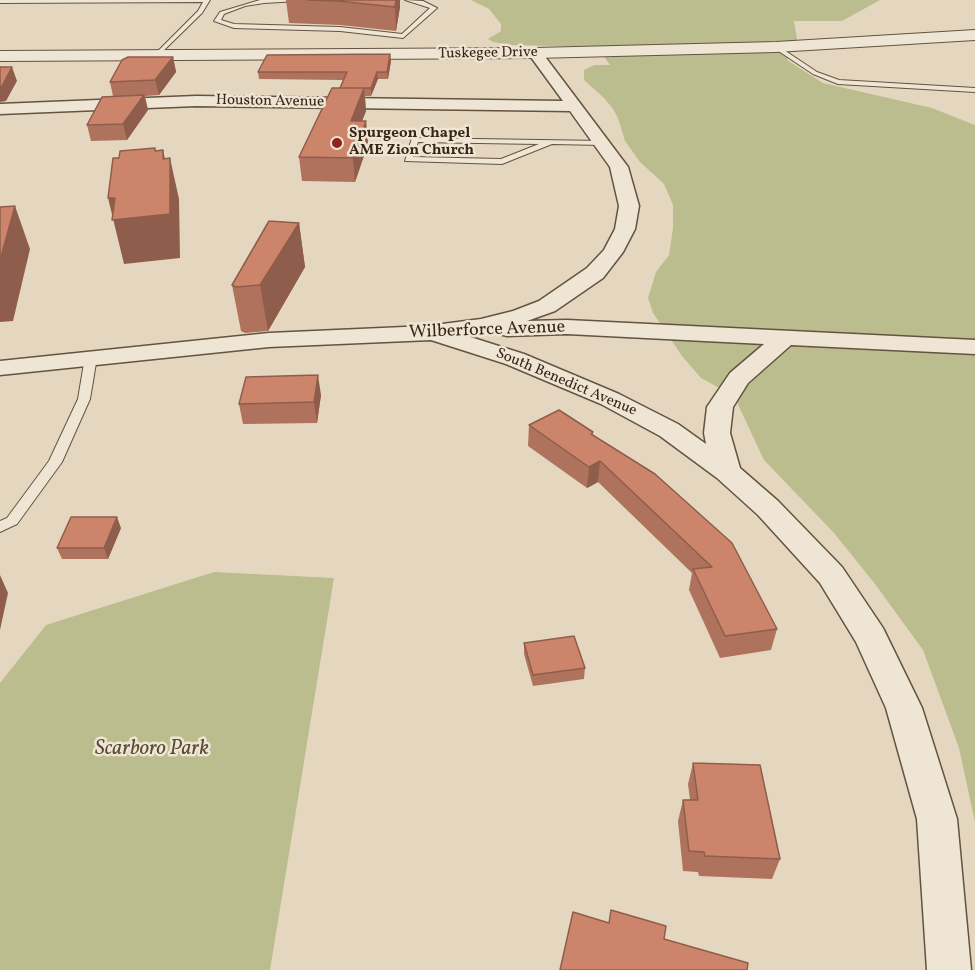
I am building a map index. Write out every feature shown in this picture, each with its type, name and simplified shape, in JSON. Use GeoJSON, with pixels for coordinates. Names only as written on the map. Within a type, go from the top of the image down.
{"type":"FeatureCollection","features":[{"type":"Feature","properties":{"kind":"street","name":"Tuskegee Drive"},"geometry":{"type":"LineString","coordinates":[[0,56],[535,53],[776,47],[975,35]]}},
{"type":"Feature","properties":{"kind":"street","name":"South Benedict Avenue"},"geometry":{"type":"LineString","coordinates":[[431,332],[481,326],[521,316],[547,306],[595,273],[613,252],[625,229],[629,206],[619,167],[535,53]]}},
{"type":"Feature","properties":{"kind":"street","name":"Houston Avenue"},"geometry":{"type":"LineString","coordinates":[[0,109],[196,101],[575,106]]}},
{"type":"Feature","properties":{"kind":"street","name":"Wilberforce Avenue"},"geometry":{"type":"LineString","coordinates":[[0,368],[269,340],[567,327],[975,347]]}},
{"type":"Feature","properties":{"kind":"street","name":"South Benedict Avenue"},"geometry":{"type":"LineString","coordinates":[[431,332],[515,359],[610,399],[669,430],[727,472],[768,508],[831,575],[870,637],[904,708],[937,819],[949,970]]}},
{"type":"Feature","properties":{"kind":"street"},"geometry":{"type":"LineString","coordinates":[[727,472],[717,433],[720,407],[739,378],[785,338]]}},
{"type":"Feature","properties":{"kind":"lane"},"geometry":{"type":"LineString","coordinates":[[0,1],[207,0]]}},
{"type":"Feature","properties":{"kind":"lane"},"geometry":{"type":"LineString","coordinates":[[156,56],[200,12],[207,0]]}},
{"type":"Feature","properties":{"kind":"lane"},"geometry":{"type":"LineString","coordinates":[[313,0],[264,1],[244,5],[222,13],[217,21],[234,26],[340,29],[404,36],[434,8],[421,2],[408,0]]}},
{"type":"Feature","properties":{"kind":"lane"},"geometry":{"type":"LineString","coordinates":[[404,36],[407,55]]}},
{"type":"Feature","properties":{"kind":"lane"},"geometry":{"type":"LineString","coordinates":[[776,47],[815,73],[838,82],[975,90]]}},
{"type":"Feature","properties":{"kind":"lane"},"geometry":{"type":"LineString","coordinates":[[551,142],[502,162],[408,159],[415,140],[551,142],[603,144]]}},
{"type":"Feature","properties":{"kind":"lane"},"geometry":{"type":"LineString","coordinates":[[0,527],[12,521],[55,462],[84,399],[91,357]]}},
{"type":"Feature","properties":{"kind":"green space"},"geometry":{"type":"Polygon","coordinates":[[[471,0],[880,0],[842,21],[794,21],[797,39],[787,60],[823,83],[932,108],[975,125],[975,822],[959,748],[923,650],[834,533],[764,460],[734,396],[701,378],[682,356],[653,313],[648,298],[656,272],[669,255],[673,228],[673,205],[664,184],[640,162],[625,141],[613,109],[584,80],[584,70],[594,65],[610,65],[597,47],[510,45],[493,42],[488,39],[501,31],[501,24],[489,9],[471,0]]]}},
{"type":"Feature","properties":{"kind":"green space","name":"Scarboro Park"},"geometry":{"type":"Polygon","coordinates":[[[214,572],[334,578],[270,970],[0,970],[0,683],[46,625],[214,572]]]}},
{"type":"Feature","properties":{"kind":"building"},"geometry":{"type":"Polygon","coordinates":[[[308,0],[396,0],[395,7],[308,0]]]}},
{"type":"Feature","properties":{"kind":"building"},"geometry":{"type":"Polygon","coordinates":[[[390,54],[387,72],[377,72],[371,88],[340,88],[347,72],[258,72],[267,55],[390,54]]]}},
{"type":"Feature","properties":{"kind":"building"},"geometry":{"type":"Polygon","coordinates":[[[128,57],[173,57],[155,80],[110,82],[122,60],[128,57]]]}},
{"type":"Feature","properties":{"kind":"building"},"geometry":{"type":"Polygon","coordinates":[[[0,67],[12,67],[0,87],[0,67]]]}},
{"type":"Feature","properties":{"kind":"building"},"geometry":{"type":"Polygon","coordinates":[[[332,88],[364,88],[351,121],[366,121],[353,158],[299,157],[332,88]]]}},
{"type":"Feature","properties":{"kind":"building"},"geometry":{"type":"Polygon","coordinates":[[[144,95],[123,124],[87,125],[102,97],[144,95]]]}},
{"type":"Feature","properties":{"kind":"building"},"geometry":{"type":"Polygon","coordinates":[[[155,148],[155,151],[163,150],[163,159],[170,158],[170,214],[112,220],[115,198],[108,198],[113,158],[119,158],[120,151],[155,148]]]}},
{"type":"Feature","properties":{"kind":"building"},"geometry":{"type":"Polygon","coordinates":[[[15,206],[0,260],[0,207],[15,206]]]}},
{"type":"Feature","properties":{"kind":"building"},"geometry":{"type":"Polygon","coordinates":[[[269,221],[299,223],[260,285],[236,287],[232,285],[269,221]]]}},
{"type":"Feature","properties":{"kind":"building"},"geometry":{"type":"Polygon","coordinates":[[[318,375],[314,402],[239,404],[246,377],[318,375]]]}},
{"type":"Feature","properties":{"kind":"building"},"geometry":{"type":"Polygon","coordinates":[[[559,410],[593,432],[591,434],[655,474],[732,543],[777,629],[725,636],[693,569],[712,567],[600,461],[589,467],[529,425],[559,410]]]}},
{"type":"Feature","properties":{"kind":"building"},"geometry":{"type":"Polygon","coordinates":[[[71,517],[117,517],[104,548],[57,548],[71,517]]]}},
{"type":"Feature","properties":{"kind":"building"},"geometry":{"type":"Polygon","coordinates":[[[574,636],[585,668],[533,675],[524,643],[574,636]]]}},
{"type":"Feature","properties":{"kind":"building"},"geometry":{"type":"Polygon","coordinates":[[[693,763],[760,765],[780,859],[705,856],[704,852],[689,851],[683,800],[698,800],[693,763]]]}},
{"type":"Feature","properties":{"kind":"building"},"geometry":{"type":"Polygon","coordinates":[[[611,910],[666,926],[664,939],[748,963],[747,970],[560,970],[573,912],[609,923],[611,910]]]}},
{"type":"Feature","properties":{"kind":"place","name":"Spurgeon Chapel AME Zion Church"},"geometry":{"type":"Point","coordinates":[337,143]}}]}
